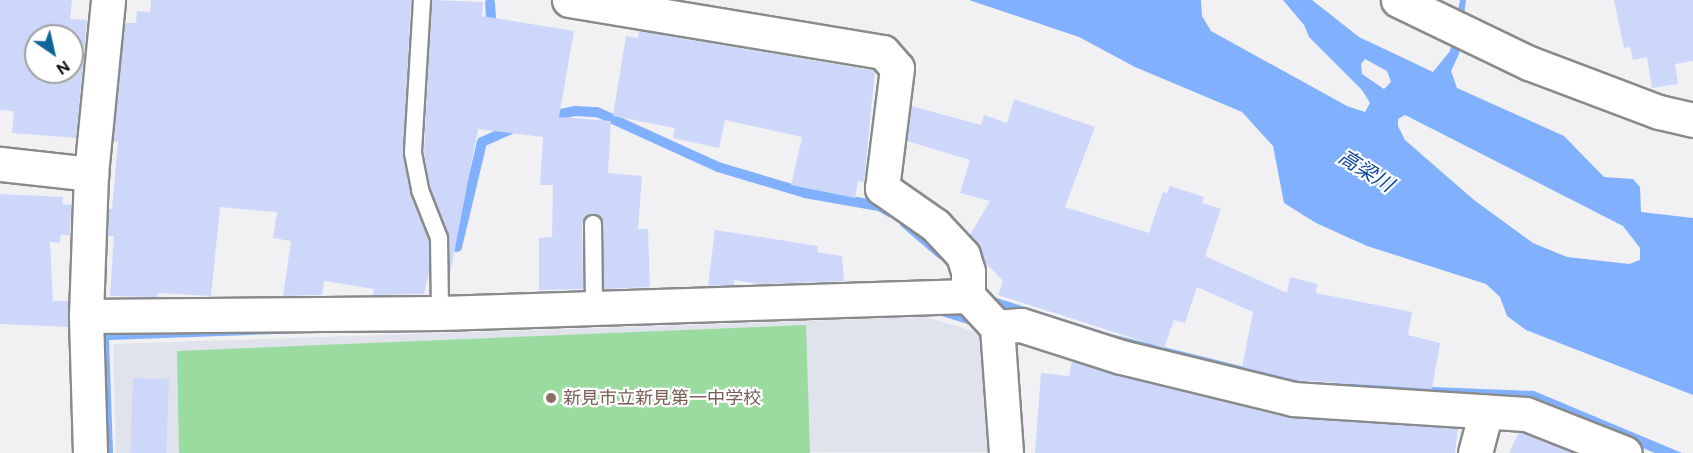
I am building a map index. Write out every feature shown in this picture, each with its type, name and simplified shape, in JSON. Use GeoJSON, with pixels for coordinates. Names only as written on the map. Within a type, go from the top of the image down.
{"type":"FeatureCollection","features":[{"type":"Feature","properties":{"kind":"street"},"geometry":{"type":"LineString","coordinates":[[90,453],[86,316],[91,174],[108,0]]}},
{"type":"Feature","properties":{"kind":"street"},"geometry":{"type":"LineString","coordinates":[[569,0],[883,52],[897,68],[882,188],[935,225],[963,255],[968,271],[968,296],[997,327],[1006,453]]}},
{"type":"Feature","properties":{"kind":"street"},"geometry":{"type":"LineString","coordinates":[[1398,0],[1529,63],[1659,112],[1693,120]]}},
{"type":"Feature","properties":{"kind":"street"},"geometry":{"type":"LineString","coordinates":[[0,164],[91,174]]}},
{"type":"Feature","properties":{"kind":"street"},"geometry":{"type":"LineString","coordinates":[[86,316],[440,313],[968,296]]}},
{"type":"Feature","properties":{"kind":"street"},"geometry":{"type":"LineString","coordinates":[[997,327],[1021,325],[1121,357],[1293,399],[1526,414],[1625,453]]}},
{"type":"Feature","properties":{"kind":"street"},"geometry":{"type":"LineString","coordinates":[[1475,453],[1486,411]]}},
{"type":"Feature","properties":{"kind":"lane"},"geometry":{"type":"LineString","coordinates":[[422,0],[413,153],[420,190],[439,238],[440,313]]}},
{"type":"Feature","properties":{"kind":"lane"},"geometry":{"type":"LineString","coordinates":[[592,224],[594,308]]}},
{"type":"Feature","properties":{"kind":"shaded area","name":"新見市立新見第一中学校"},"geometry":{"type":"Polygon","coordinates":[[[926,317],[986,335],[989,452],[116,453],[113,344],[926,317]]]}},
{"type":"Feature","properties":{"kind":"green space","name":"新見市立新見第一中学校"},"geometry":{"type":"Polygon","coordinates":[[[806,325],[810,453],[179,453],[177,351],[806,325]]]}},
{"type":"Feature","properties":{"kind":"water","name":"高梁川"},"geometry":{"type":"Polygon","coordinates":[[[969,0],[1201,0],[1202,16],[1211,31],[1347,106],[1365,112],[1370,103],[1362,90],[1309,37],[1304,25],[1283,0],[1312,0],[1359,37],[1433,72],[1450,51],[1460,0],[1466,0],[1459,54],[1451,71],[1457,88],[1564,136],[1604,177],[1633,179],[1640,187],[1641,212],[1693,218],[1693,395],[1526,330],[1507,316],[1500,297],[1486,284],[1367,246],[1316,223],[1284,203],[1273,146],[1242,112],[1135,67],[1079,37],[969,0]],[[1365,59],[1361,64],[1362,74],[1384,89],[1391,82],[1387,71],[1365,59]],[[1405,115],[1398,119],[1398,126],[1405,140],[1474,200],[1533,243],[1567,257],[1629,264],[1640,260],[1640,248],[1623,226],[1405,115]]]}},
{"type":"Feature","properties":{"kind":"water"},"geometry":{"type":"Polygon","coordinates":[[[987,295],[1111,334],[1305,382],[1534,391],[1682,453],[1655,453],[1559,414],[1307,392],[1104,342],[990,305],[971,325],[925,311],[109,340],[113,453],[105,453],[102,346],[104,335],[109,332],[929,304],[972,316],[987,295]]]}},
{"type":"Feature","properties":{"kind":"building"},"geometry":{"type":"Polygon","coordinates":[[[0,0],[72,0],[70,19],[87,20],[84,52],[84,24],[24,24],[24,84],[81,84],[76,138],[12,133],[14,111],[0,110],[0,0]]]}},
{"type":"Feature","properties":{"kind":"building"},"geometry":{"type":"Polygon","coordinates":[[[151,0],[411,0],[403,153],[410,194],[429,240],[429,272],[424,294],[373,295],[374,289],[324,281],[322,295],[283,296],[291,241],[273,238],[277,212],[220,207],[211,296],[158,293],[157,297],[110,296],[114,236],[108,236],[109,209],[112,209],[118,142],[113,141],[125,23],[136,23],[137,11],[150,12],[151,0]]]}},
{"type":"Feature","properties":{"kind":"building"},"geometry":{"type":"Polygon","coordinates":[[[432,0],[483,2],[482,16],[574,31],[559,117],[611,121],[608,173],[642,176],[638,229],[648,229],[650,287],[604,289],[603,223],[592,214],[582,224],[583,289],[539,290],[539,238],[552,237],[553,185],[540,185],[543,137],[478,129],[450,274],[449,235],[430,187],[424,152],[432,0]]]}},
{"type":"Feature","properties":{"kind":"building"},"geometry":{"type":"Polygon","coordinates":[[[1614,0],[1693,0],[1693,61],[1675,64],[1678,84],[1652,88],[1647,57],[1633,60],[1630,47],[1624,48],[1614,0]]]}},
{"type":"Feature","properties":{"kind":"building"},"geometry":{"type":"Polygon","coordinates":[[[639,31],[875,71],[864,182],[858,181],[855,198],[791,185],[802,137],[725,120],[719,148],[673,138],[675,128],[613,116],[626,36],[638,38],[639,31]]]}},
{"type":"Feature","properties":{"kind":"building"},"geometry":{"type":"Polygon","coordinates":[[[1014,99],[1095,127],[1065,207],[1149,233],[1163,192],[1167,193],[1170,186],[1204,197],[1202,203],[1221,209],[1205,256],[1287,293],[1290,277],[1317,284],[1316,293],[1412,312],[1408,335],[1440,343],[1432,389],[1296,380],[1242,367],[1253,312],[1197,287],[1185,323],[1174,320],[1164,348],[998,295],[1003,281],[984,261],[970,235],[990,201],[960,193],[970,160],[907,141],[911,106],[981,125],[984,115],[1007,123],[1014,99]]]}},
{"type":"Feature","properties":{"kind":"building"},"geometry":{"type":"Polygon","coordinates":[[[0,194],[63,197],[62,204],[71,205],[70,235],[61,235],[60,243],[50,242],[53,301],[68,301],[68,327],[0,324],[0,194]]]}},
{"type":"Feature","properties":{"kind":"building"},"geometry":{"type":"Polygon","coordinates":[[[715,230],[818,246],[817,252],[842,256],[844,281],[760,284],[734,280],[734,285],[708,286],[715,230]]]}},
{"type":"Feature","properties":{"kind":"building"},"geometry":{"type":"Polygon","coordinates":[[[1072,361],[1289,417],[1458,428],[1455,453],[1035,453],[1041,373],[1069,376],[1072,361]]]}},
{"type":"Feature","properties":{"kind":"building"},"geometry":{"type":"Polygon","coordinates":[[[133,378],[169,379],[166,453],[130,453],[133,378]]]}},
{"type":"Feature","properties":{"kind":"building"},"geometry":{"type":"Polygon","coordinates":[[[1519,432],[1522,433],[1574,453],[1509,453],[1519,432]]]}},
{"type":"Feature","properties":{"kind":"waterway"},"geometry":{"type":"LineString","coordinates":[[490,3],[492,30]]}},
{"type":"Feature","properties":{"kind":"waterway"},"geometry":{"type":"LineString","coordinates":[[547,117],[575,111],[597,112],[718,167],[805,193],[879,206],[890,212]]}},
{"type":"Feature","properties":{"kind":"waterway"},"geometry":{"type":"LineString","coordinates":[[457,247],[482,142],[515,127]]}},
{"type":"Feature","properties":{"kind":"waterway"},"geometry":{"type":"LineString","coordinates":[[905,223],[941,254]]}},
{"type":"Feature","properties":{"kind":"place","name":"新見市立新見第一中学校"},"geometry":{"type":"Point","coordinates":[551,398]}}]}
